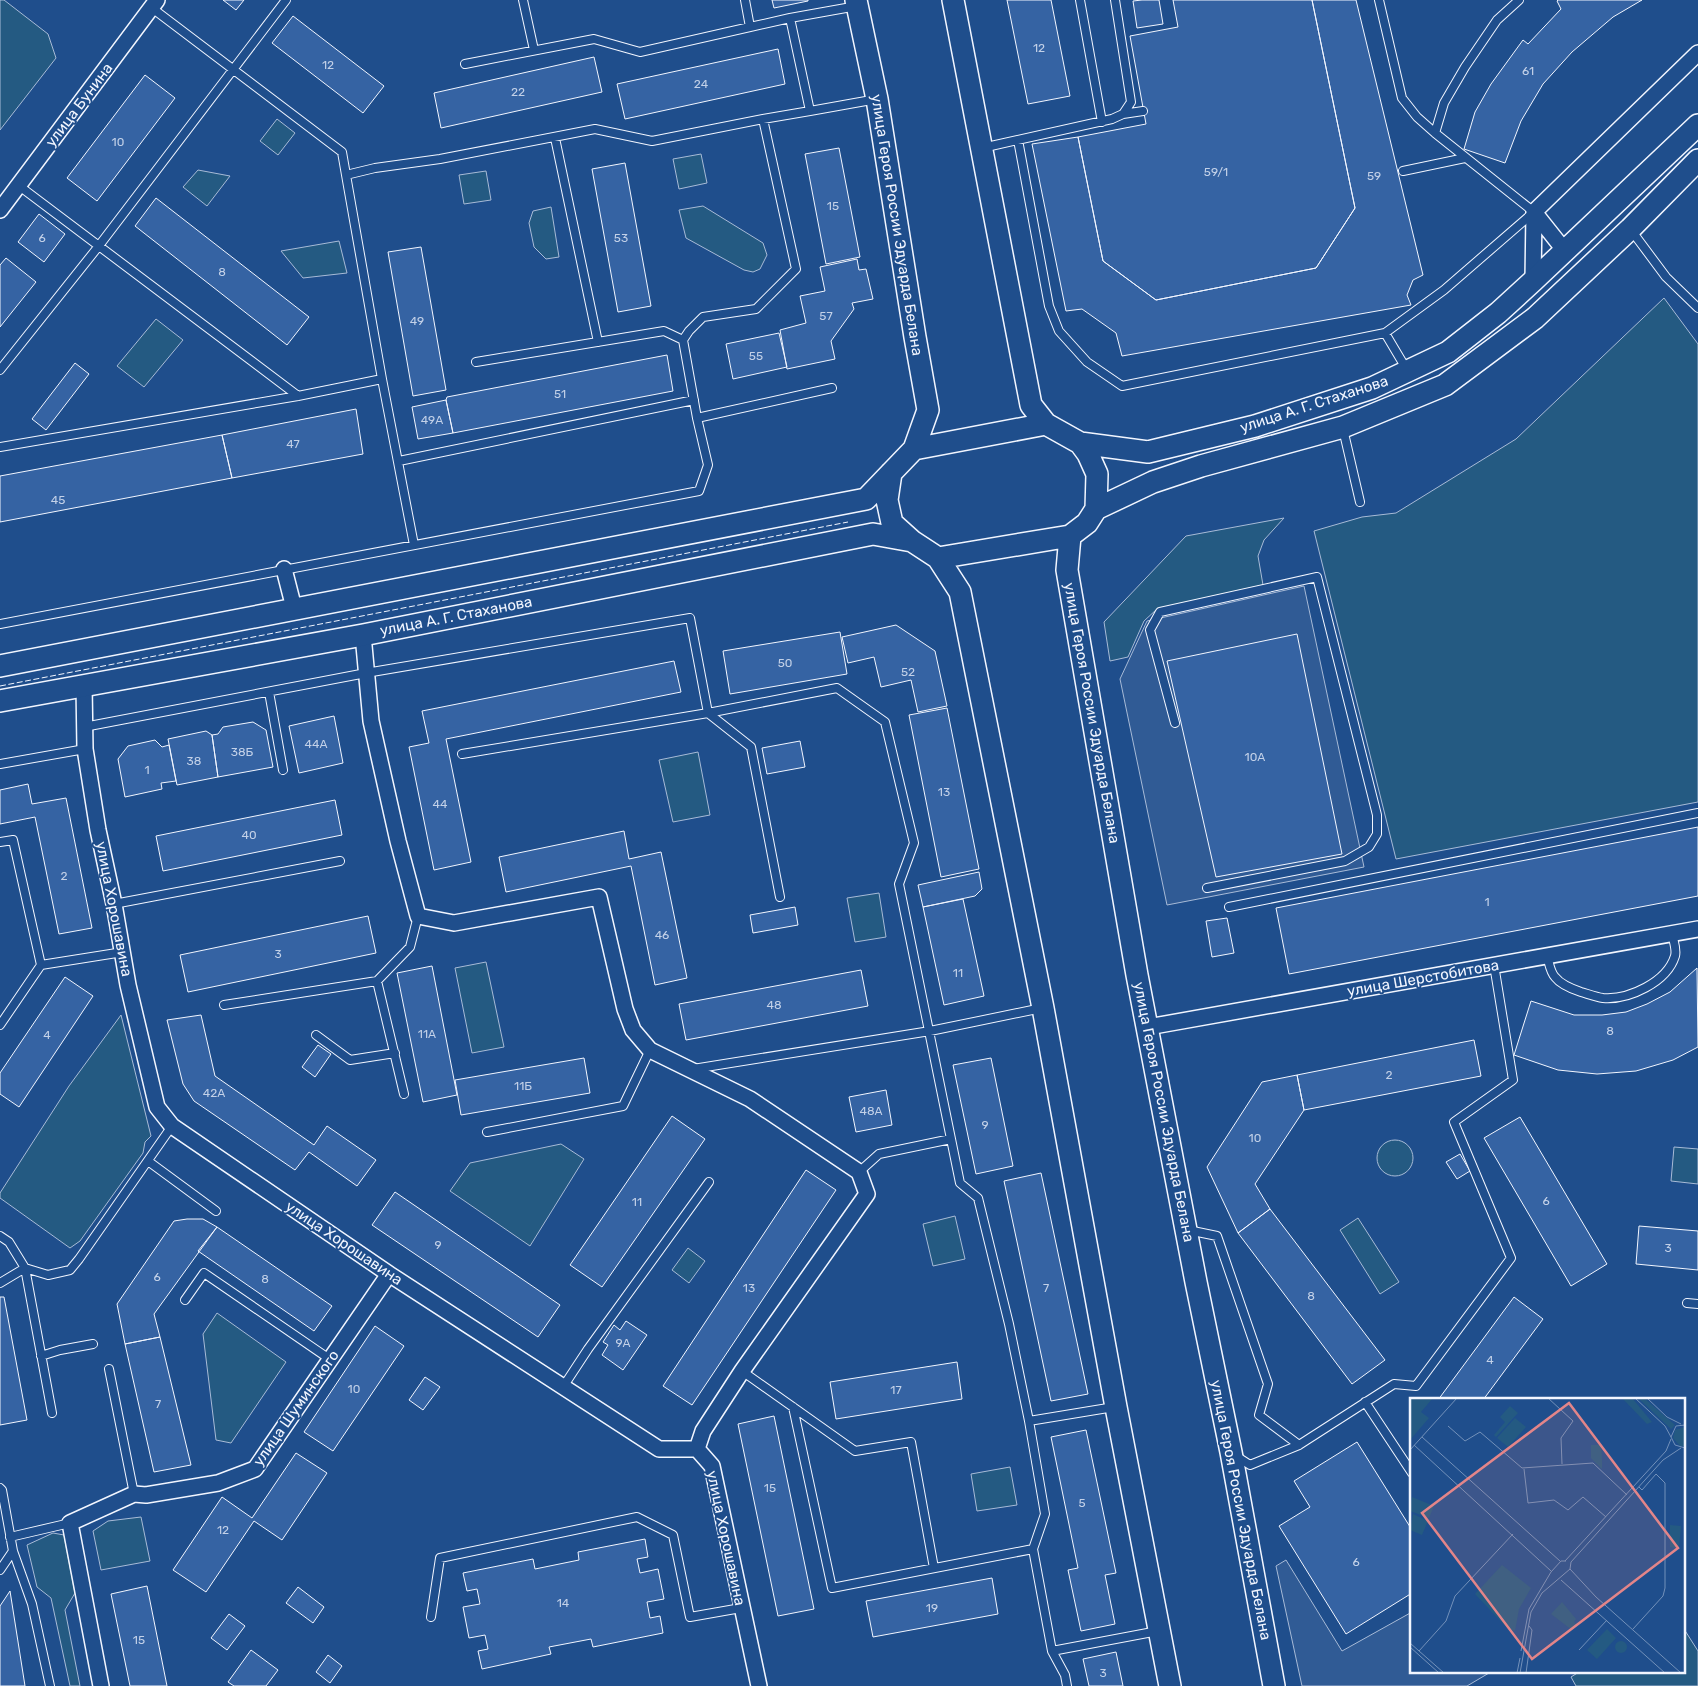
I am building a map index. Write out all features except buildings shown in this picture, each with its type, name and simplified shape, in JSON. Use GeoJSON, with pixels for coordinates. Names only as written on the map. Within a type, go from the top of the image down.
{"type":"FeatureCollection","features":[{"type":"Feature","properties":{"kind":"main road"},"geometry":{"type":"LineString","coordinates":[[938,558],[1070,536],[1087,523],[1096,509],[1097,474],[1088,454],[1080,443],[1046,424],[1031,405],[953,0]]}},
{"type":"Feature","properties":{"kind":"main road","name":"улица Героя России Эдуарда Белана"},"geometry":{"type":"LineString","coordinates":[[857,3],[877,99],[928,410],[914,449]]}},
{"type":"Feature","properties":{"kind":"main road","name":"улица А. Г. Стаханова"},"geometry":{"type":"LineString","coordinates":[[1080,443],[1148,452],[1255,426],[1372,388],[1448,352],[1498,313],[1698,125]]}},
{"type":"Feature","properties":{"kind":"main road","name":"улица А. Г. Стаханова"},"geometry":{"type":"LineString","coordinates":[[1096,509],[1153,482],[1201,466],[1343,427],[1445,385],[1535,318],[1630,229],[1698,160]]}},
{"type":"Feature","properties":{"kind":"main road"},"geometry":{"type":"LineString","coordinates":[[0,666],[866,499],[914,449],[1046,424]]}},
{"type":"Feature","properties":{"kind":"main road"},"geometry":{"type":"LineString","coordinates":[[891,473],[887,500],[892,523],[912,541],[938,558],[960,592],[1043,1008],[1116,1407],[1170,1686]]}},
{"type":"Feature","properties":{"kind":"main road","name":"улица А. Г. Стаханова"},"geometry":{"type":"LineString","coordinates":[[0,701],[363,635],[873,534],[912,541]]}},
{"type":"Feature","properties":{"kind":"main road","name":"улица Героя России Эдуарда Белана"},"geometry":{"type":"LineString","coordinates":[[1070,536],[1067,570],[1148,1027],[1186,1230],[1231,1452],[1274,1686]]}},
{"type":"Feature","properties":{"kind":"street","name":"улица Бунина"},"geometry":{"type":"LineString","coordinates":[[0,210],[155,4]]}},
{"type":"Feature","properties":{"kind":"street"},"geometry":{"type":"LineString","coordinates":[[1533,281],[1534,212],[1698,53]]}},
{"type":"Feature","properties":{"kind":"street"},"geometry":{"type":"LineString","coordinates":[[1534,212],[1564,251]]}},
{"type":"Feature","properties":{"kind":"street"},"geometry":{"type":"LineString","coordinates":[[284,569],[294,608]]}},
{"type":"Feature","properties":{"kind":"street"},"geometry":{"type":"LineString","coordinates":[[363,635],[371,720],[398,842],[418,916],[454,923],[599,898],[625,1009],[633,1030],[650,1050],[750,1099],[859,1172],[867,1194],[702,1431],[698,1449]]}},
{"type":"Feature","properties":{"kind":"street","name":"улица Хорошавина"},"geometry":{"type":"LineString","coordinates":[[84,685],[85,749],[98,830],[114,904],[128,985],[157,1107],[172,1126],[389,1274],[660,1449],[698,1449],[712,1466],[759,1686]]}},
{"type":"Feature","properties":{"kind":"street","name":"улица Шерстобитова"},"geometry":{"type":"LineString","coordinates":[[1148,1027],[1698,929]]}},
{"type":"Feature","properties":{"kind":"street","name":"улица Шуминского"},"geometry":{"type":"LineString","coordinates":[[70,1523],[134,1494],[146,1495],[218,1483],[255,1469],[389,1274]]}},
{"type":"Feature","properties":{"kind":"street"},"geometry":{"type":"LineString","coordinates":[[70,1523],[101,1686]]}},
{"type":"Feature","properties":{"kind":"lane"},"geometry":{"type":"LineString","coordinates":[[0,370],[98,246],[286,0]]}},
{"type":"Feature","properties":{"kind":"lane"},"geometry":{"type":"LineString","coordinates":[[523,0],[534,50]]}},
{"type":"Feature","properties":{"kind":"lane"},"geometry":{"type":"LineString","coordinates":[[744,0],[750,27]]}},
{"type":"Feature","properties":{"kind":"lane"},"geometry":{"type":"LineString","coordinates":[[1080,0],[1102,122]]}},
{"type":"Feature","properties":{"kind":"lane"},"geometry":{"type":"LineString","coordinates":[[1115,0],[1131,102],[1123,114]]}},
{"type":"Feature","properties":{"kind":"lane"},"geometry":{"type":"LineString","coordinates":[[1018,140],[1049,306],[1059,331],[1087,362],[1122,386],[1385,333],[1444,290],[1534,212],[1435,134],[1417,117],[1402,98],[1379,0]]}},
{"type":"Feature","properties":{"kind":"lane"},"geometry":{"type":"LineString","coordinates":[[1435,134],[1444,103],[1465,67],[1497,20],[1519,0]]}},
{"type":"Feature","properties":{"kind":"lane"},"geometry":{"type":"LineString","coordinates":[[465,64],[594,39],[640,52],[857,3]]}},
{"type":"Feature","properties":{"kind":"lane"},"geometry":{"type":"LineString","coordinates":[[155,4],[234,70],[342,152],[382,379],[414,545]]}},
{"type":"Feature","properties":{"kind":"lane"},"geometry":{"type":"LineString","coordinates":[[790,18],[810,110]]}},
{"type":"Feature","properties":{"kind":"lane"},"geometry":{"type":"LineString","coordinates":[[346,175],[375,168],[440,159],[595,129],[652,141],[877,99]]}},
{"type":"Feature","properties":{"kind":"lane"},"geometry":{"type":"LineString","coordinates":[[982,148],[1102,122],[1123,114],[1143,111]]}},
{"type":"Feature","properties":{"kind":"lane"},"geometry":{"type":"LineString","coordinates":[[0,624],[699,491],[708,466],[683,340],[703,317],[756,309],[796,269],[763,119]]}},
{"type":"Feature","properties":{"kind":"lane"},"geometry":{"type":"LineString","coordinates":[[555,138],[598,342]]}},
{"type":"Feature","properties":{"kind":"lane"},"geometry":{"type":"LineString","coordinates":[[1403,171],[1465,158]]}},
{"type":"Feature","properties":{"kind":"lane"},"geometry":{"type":"LineString","coordinates":[[18,186],[298,396]]}},
{"type":"Feature","properties":{"kind":"lane"},"geometry":{"type":"LineString","coordinates":[[1630,229],[1666,277],[1698,308]]}},
{"type":"Feature","properties":{"kind":"lane"},"geometry":{"type":"LineString","coordinates":[[476,362],[664,331],[683,340]]}},
{"type":"Feature","properties":{"kind":"lane"},"geometry":{"type":"LineString","coordinates":[[1385,333],[1408,371]]}},
{"type":"Feature","properties":{"kind":"lane"},"geometry":{"type":"LineString","coordinates":[[0,447],[298,396],[382,379]]}},
{"type":"Feature","properties":{"kind":"lane"},"geometry":{"type":"LineString","coordinates":[[697,418],[832,388]]}},
{"type":"Feature","properties":{"kind":"lane"},"geometry":{"type":"LineString","coordinates":[[398,461],[694,400]]}},
{"type":"Feature","properties":{"kind":"lane"},"geometry":{"type":"LineString","coordinates":[[1343,427],[1360,502]]}},
{"type":"Feature","properties":{"kind":"lane"},"geometry":{"type":"LineString","coordinates":[[1175,723],[1150,630],[1160,612],[1317,577],[1378,815],[1377,834],[1369,848],[1345,861],[1207,888]]}},
{"type":"Feature","properties":{"kind":"lane"},"geometry":{"type":"LineString","coordinates":[[84,727],[366,673],[690,618],[708,713],[751,747],[780,897]]}},
{"type":"Feature","properties":{"kind":"lane"},"geometry":{"type":"LineString","coordinates":[[462,754],[708,713],[837,688],[885,722],[914,843],[899,884],[960,1183],[978,1198],[1009,1324],[1029,1421],[1045,1514],[1033,1549],[1052,1650],[1065,1675],[1067,1686]]}},
{"type":"Feature","properties":{"kind":"lane"},"geometry":{"type":"LineString","coordinates":[[269,692],[283,770]]}},
{"type":"Feature","properties":{"kind":"lane"},"geometry":{"type":"LineString","coordinates":[[0,764],[85,749]]}},
{"type":"Feature","properties":{"kind":"lane"},"geometry":{"type":"LineString","coordinates":[[1229,907],[1698,813]]}},
{"type":"Feature","properties":{"kind":"lane"},"geometry":{"type":"LineString","coordinates":[[0,842],[13,840],[41,965]]}},
{"type":"Feature","properties":{"kind":"lane"},"geometry":{"type":"LineString","coordinates":[[114,904],[340,861]]}},
{"type":"Feature","properties":{"kind":"lane"},"geometry":{"type":"LineString","coordinates":[[224,1005],[377,981],[410,946],[418,916]]}},
{"type":"Feature","properties":{"kind":"lane"},"geometry":{"type":"LineString","coordinates":[[1547,956],[1553,976],[1563,984],[1578,991],[1603,998],[1621,997],[1646,988],[1671,966],[1676,954],[1672,934]]}},
{"type":"Feature","properties":{"kind":"lane"},"geometry":{"type":"LineString","coordinates":[[0,1025],[41,965],[123,952]]}},
{"type":"Feature","properties":{"kind":"lane"},"geometry":{"type":"LineString","coordinates":[[1231,1452],[1250,1465],[1299,1445],[1394,1384],[1416,1386],[1511,1258],[1454,1122],[1513,1080],[1494,966]]}},
{"type":"Feature","properties":{"kind":"lane"},"geometry":{"type":"LineString","coordinates":[[377,981],[404,1094]]}},
{"type":"Feature","properties":{"kind":"lane"},"geometry":{"type":"LineString","coordinates":[[689,1070],[930,1031],[1043,1008]]}},
{"type":"Feature","properties":{"kind":"lane"},"geometry":{"type":"LineString","coordinates":[[316,1035],[350,1060],[395,1053]]}},
{"type":"Feature","properties":{"kind":"lane"},"geometry":{"type":"LineString","coordinates":[[487,1132],[623,1106],[650,1050]]}},
{"type":"Feature","properties":{"kind":"lane"},"geometry":{"type":"LineString","coordinates":[[0,1283],[25,1268],[48,1274],[70,1270],[172,1126]]}},
{"type":"Feature","properties":{"kind":"lane"},"geometry":{"type":"LineString","coordinates":[[859,1172],[879,1154],[951,1139]]}},
{"type":"Feature","properties":{"kind":"lane"},"geometry":{"type":"LineString","coordinates":[[148,1162],[216,1212]]}},
{"type":"Feature","properties":{"kind":"lane"},"geometry":{"type":"LineString","coordinates":[[563,1387],[588,1349],[709,1182]]}},
{"type":"Feature","properties":{"kind":"lane"},"geometry":{"type":"LineString","coordinates":[[1186,1230],[1217,1236],[1268,1384],[1259,1415],[1299,1445]]}},
{"type":"Feature","properties":{"kind":"lane"},"geometry":{"type":"LineString","coordinates":[[0,1236],[9,1242],[25,1268],[52,1413]]}},
{"type":"Feature","properties":{"kind":"lane"},"geometry":{"type":"LineString","coordinates":[[185,1300],[204,1272],[331,1360]]}},
{"type":"Feature","properties":{"kind":"lane"},"geometry":{"type":"LineString","coordinates":[[1687,1303],[1698,1304]]}},
{"type":"Feature","properties":{"kind":"lane"},"geometry":{"type":"LineString","coordinates":[[41,1356],[60,1350],[93,1344]]}},
{"type":"Feature","properties":{"kind":"lane"},"geometry":{"type":"LineString","coordinates":[[109,1370],[134,1494]]}},
{"type":"Feature","properties":{"kind":"lane"},"geometry":{"type":"LineString","coordinates":[[742,1371],[855,1451],[911,1442],[934,1568]]}},
{"type":"Feature","properties":{"kind":"lane"},"geometry":{"type":"LineString","coordinates":[[1365,1402],[1410,1469]]}},
{"type":"Feature","properties":{"kind":"lane"},"geometry":{"type":"LineString","coordinates":[[793,1407],[832,1588],[1033,1549]]}},
{"type":"Feature","properties":{"kind":"lane"},"geometry":{"type":"LineString","coordinates":[[1029,1421],[1116,1407]]}},
{"type":"Feature","properties":{"kind":"lane"},"geometry":{"type":"LineString","coordinates":[[0,1488],[2,1490],[13,1551],[32,1604],[50,1686]]}},
{"type":"Feature","properties":{"kind":"lane"},"geometry":{"type":"LineString","coordinates":[[431,1617],[440,1558],[637,1517],[672,1536],[690,1617],[741,1608]]}},
{"type":"Feature","properties":{"kind":"lane"},"geometry":{"type":"LineString","coordinates":[[10,1537],[70,1523]]}},
{"type":"Feature","properties":{"kind":"lane"},"geometry":{"type":"LineString","coordinates":[[0,1570],[13,1551]]}},
{"type":"Feature","properties":{"kind":"lane"},"geometry":{"type":"LineString","coordinates":[[1052,1650],[1159,1631]]}},
{"type":"Feature","properties":{"kind":"shaded area"},"geometry":{"type":"Polygon","coordinates":[[[0,0],[4,0],[48,34],[56,58],[0,130],[0,0]]]}},
{"type":"Feature","properties":{"kind":"shaded area"},"geometry":{"type":"Polygon","coordinates":[[[277,119],[295,133],[278,155],[260,141],[277,119]]]}},
{"type":"Feature","properties":{"kind":"shaded area"},"geometry":{"type":"Polygon","coordinates":[[[701,154],[707,183],[679,189],[673,159],[701,154]]]}},
{"type":"Feature","properties":{"kind":"shaded area"},"geometry":{"type":"Polygon","coordinates":[[[198,170],[230,176],[207,206],[183,187],[198,170]]]}},
{"type":"Feature","properties":{"kind":"shaded area"},"geometry":{"type":"Polygon","coordinates":[[[486,171],[491,200],[464,204],[459,175],[486,171]]]}},
{"type":"Feature","properties":{"kind":"shaded area"},"geometry":{"type":"Polygon","coordinates":[[[703,206],[763,243],[767,255],[760,269],[753,272],[744,270],[686,238],[679,210],[703,206]]]}},
{"type":"Feature","properties":{"kind":"shaded area"},"geometry":{"type":"Polygon","coordinates":[[[551,207],[559,257],[546,259],[534,247],[529,223],[533,211],[551,207]]]}},
{"type":"Feature","properties":{"kind":"shaded area"},"geometry":{"type":"Polygon","coordinates":[[[339,241],[347,273],[303,278],[281,251],[339,241]]]}},
{"type":"Feature","properties":{"kind":"shaded area"},"geometry":{"type":"Polygon","coordinates":[[[1664,298],[1698,344],[1698,802],[1396,859],[1314,531],[1362,517],[1396,513],[1516,439],[1664,298]]]}},
{"type":"Feature","properties":{"kind":"shaded area"},"geometry":{"type":"Polygon","coordinates":[[[156,319],[183,340],[144,387],[117,366],[156,319]]]}},
{"type":"Feature","properties":{"kind":"shaded area"},"geometry":{"type":"Polygon","coordinates":[[[1284,518],[1264,540],[1258,556],[1263,585],[1157,609],[1144,621],[1128,657],[1110,661],[1104,622],[1186,536],[1284,518]]]}},
{"type":"Feature","properties":{"kind":"shaded area"},"geometry":{"type":"Polygon","coordinates":[[[1304,586],[1364,867],[1167,905],[1120,679],[1147,621],[1304,586]]]}},
{"type":"Feature","properties":{"kind":"shaded area"},"geometry":{"type":"Polygon","coordinates":[[[698,752],[710,815],[673,822],[659,760],[698,752]]]}},
{"type":"Feature","properties":{"kind":"shaded area"},"geometry":{"type":"Polygon","coordinates":[[[879,893],[886,937],[855,942],[847,898],[879,893]]]}},
{"type":"Feature","properties":{"kind":"shaded area"},"geometry":{"type":"Polygon","coordinates":[[[486,962],[504,1047],[472,1053],[455,968],[486,962]]]}},
{"type":"Feature","properties":{"kind":"shaded area"},"geometry":{"type":"Polygon","coordinates":[[[121,1015],[151,1136],[145,1142],[143,1153],[80,1241],[70,1248],[0,1198],[0,1193],[69,1086],[121,1015]]]}},
{"type":"Feature","properties":{"kind":"shaded area"},"geometry":{"type":"Polygon","coordinates":[[[1395,1140],[1408,1145],[1413,1158],[1408,1171],[1395,1176],[1382,1171],[1377,1158],[1382,1145],[1395,1140]]]}},
{"type":"Feature","properties":{"kind":"shaded area"},"geometry":{"type":"Polygon","coordinates":[[[561,1144],[584,1159],[530,1246],[450,1191],[470,1163],[561,1144]]]}},
{"type":"Feature","properties":{"kind":"shaded area"},"geometry":{"type":"Polygon","coordinates":[[[1674,1147],[1698,1149],[1698,1184],[1671,1181],[1674,1147]]]}},
{"type":"Feature","properties":{"kind":"shaded area"},"geometry":{"type":"Polygon","coordinates":[[[955,1216],[965,1259],[933,1266],[923,1224],[955,1216]]]}},
{"type":"Feature","properties":{"kind":"shaded area"},"geometry":{"type":"Polygon","coordinates":[[[1358,1218],[1399,1282],[1380,1294],[1340,1230],[1358,1218]]]}},
{"type":"Feature","properties":{"kind":"shaded area"},"geometry":{"type":"Polygon","coordinates":[[[688,1248],[705,1261],[689,1283],[672,1270],[688,1248]]]}},
{"type":"Feature","properties":{"kind":"shaded area"},"geometry":{"type":"Polygon","coordinates":[[[217,1313],[286,1362],[231,1443],[216,1440],[203,1334],[217,1313]]]}},
{"type":"Feature","properties":{"kind":"shaded area"},"geometry":{"type":"Polygon","coordinates":[[[1010,1467],[1017,1505],[977,1511],[971,1474],[1010,1467]]]}},
{"type":"Feature","properties":{"kind":"shaded area"},"geometry":{"type":"Polygon","coordinates":[[[141,1517],[150,1561],[101,1570],[93,1531],[108,1521],[141,1517]]]}},
{"type":"Feature","properties":{"kind":"shaded area"},"geometry":{"type":"Polygon","coordinates":[[[53,1533],[64,1535],[75,1593],[65,1610],[80,1686],[70,1686],[51,1598],[37,1587],[27,1545],[53,1533]]]}},
{"type":"Feature","properties":{"kind":"shaded area"},"geometry":{"type":"Polygon","coordinates":[[[1286,1560],[1342,1651],[1410,1613],[1410,1674],[1487,1674],[1467,1686],[1302,1686],[1276,1566],[1286,1560]]]}},
{"type":"Feature","properties":{"kind":"shaded area"},"geometry":{"type":"Polygon","coordinates":[[[1686,1632],[1698,1651],[1698,1686],[1576,1686],[1571,1677],[1576,1674],[1686,1674],[1686,1632]]]}},
{"type":"Feature","properties":{"kind":"fence"},"geometry":{"type":"LineString","coordinates":[[0,686],[848,522]]}}]}
